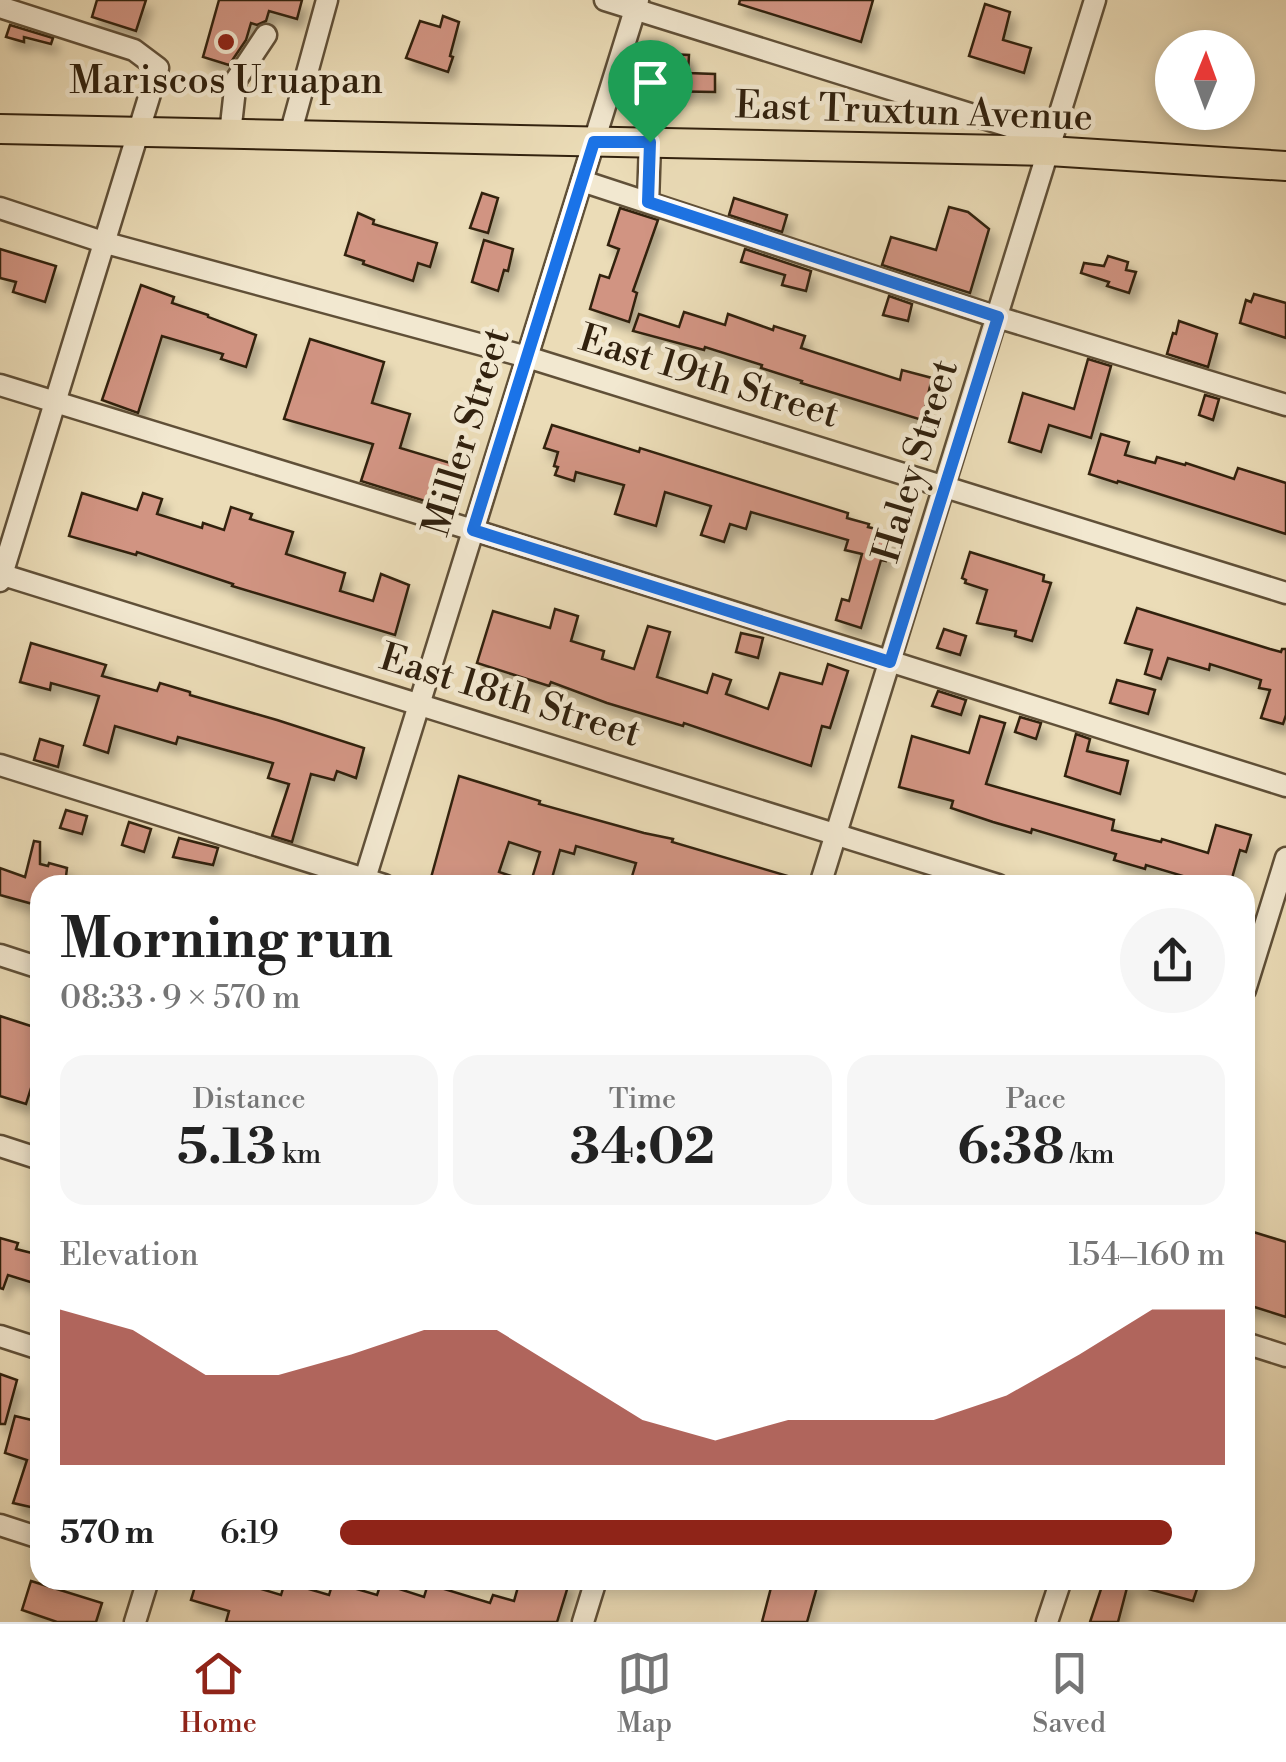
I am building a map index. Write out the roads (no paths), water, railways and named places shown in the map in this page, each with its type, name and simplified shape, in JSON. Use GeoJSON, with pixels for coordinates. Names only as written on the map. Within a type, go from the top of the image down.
{"type":"FeatureCollection","features":[{"type":"Feature","properties":{"kind":"main road","name":"East Truxtun Avenue"},"geometry":{"type":"LineString","coordinates":[[0,129],[1049,151],[1286,166]]}},
{"type":"Feature","properties":{"kind":"street"},"geometry":{"type":"LineString","coordinates":[[290,135],[327,0]]}},
{"type":"Feature","properties":{"kind":"street"},"geometry":{"type":"LineString","coordinates":[[605,0],[637,5],[1031,133],[1049,151]]}},
{"type":"Feature","properties":{"kind":"street","name":"Haley Street"},"geometry":{"type":"LineString","coordinates":[[823,875],[1095,0]]}},
{"type":"Feature","properties":{"kind":"street","name":"Miller Street"},"geometry":{"type":"LineString","coordinates":[[372,875],[419,704],[637,5]]}},
{"type":"Feature","properties":{"kind":"street"},"geometry":{"type":"LineString","coordinates":[[0,6],[134,50],[158,68],[1,576]]}},
{"type":"Feature","properties":{"kind":"street"},"geometry":{"type":"LineString","coordinates":[[230,134],[236,80],[266,35]]}},
{"type":"Feature","properties":{"kind":"street"},"geometry":{"type":"LineString","coordinates":[[648,202],[650,142]]}},
{"type":"Feature","properties":{"kind":"street"},"geometry":{"type":"LineString","coordinates":[[582,180],[998,317],[1286,405]]}},
{"type":"Feature","properties":{"kind":"street","name":"East 19th Street"},"geometry":{"type":"LineString","coordinates":[[0,208],[106,243],[527,357],[1286,594]]}},
{"type":"Feature","properties":{"kind":"street"},"geometry":{"type":"LineString","coordinates":[[0,385],[1286,786]]}},
{"type":"Feature","properties":{"kind":"street","name":"East 18th Street"},"geometry":{"type":"LineString","coordinates":[[1,576],[966,875]]}},
{"type":"Feature","properties":{"kind":"street"},"geometry":{"type":"LineString","coordinates":[[0,765],[345,875]]}},
{"type":"Feature","properties":{"kind":"street"},"geometry":{"type":"LineString","coordinates":[[1255,946],[1286,858]]}},
{"type":"Feature","properties":{"kind":"street"},"geometry":{"type":"LineString","coordinates":[[0,955],[30,965]]}},
{"type":"Feature","properties":{"kind":"street"},"geometry":{"type":"LineString","coordinates":[[0,1146],[30,1156]]}},
{"type":"Feature","properties":{"kind":"street"},"geometry":{"type":"LineString","coordinates":[[0,1336],[30,1346]]}},
{"type":"Feature","properties":{"kind":"street"},"geometry":{"type":"LineString","coordinates":[[1255,1346],[1286,1356]]}},
{"type":"Feature","properties":{"kind":"street"},"geometry":{"type":"LineString","coordinates":[[0,1525],[30,1535]]}},
{"type":"Feature","properties":{"kind":"street"},"geometry":{"type":"LineString","coordinates":[[135,1622],[145,1590]]}},
{"type":"Feature","properties":{"kind":"street"},"geometry":{"type":"LineString","coordinates":[[583,1622],[593,1590]]}},
{"type":"Feature","properties":{"kind":"street"},"geometry":{"type":"LineString","coordinates":[[1046,1622],[1057,1590]]}},
{"type":"Feature","properties":{"kind":"place","name":"Mariscos Uruapan"},"geometry":{"type":"Point","coordinates":[226,42]}}]}
